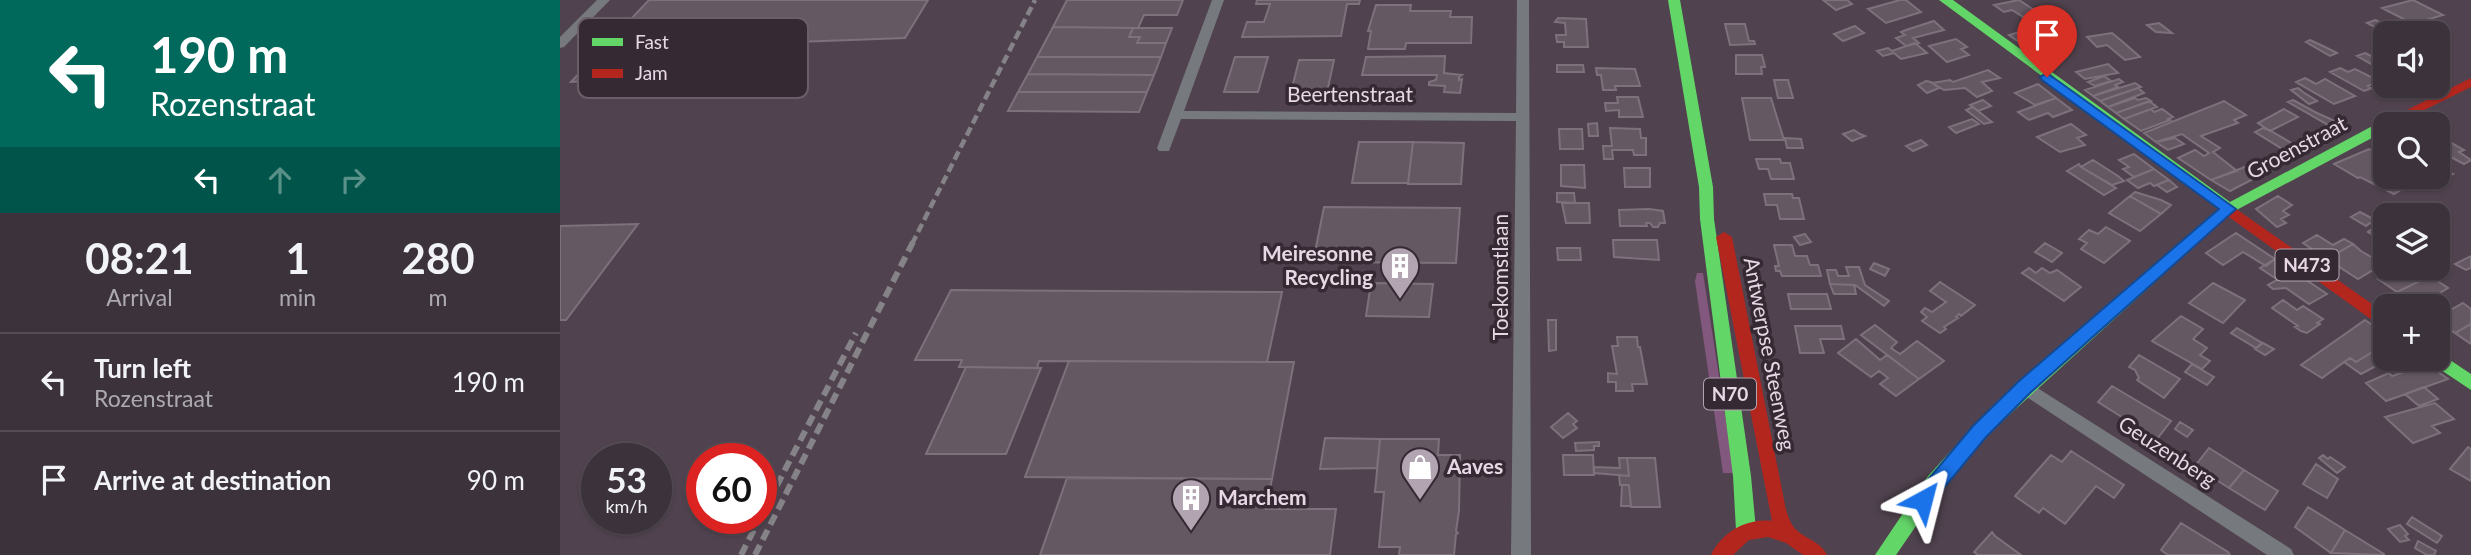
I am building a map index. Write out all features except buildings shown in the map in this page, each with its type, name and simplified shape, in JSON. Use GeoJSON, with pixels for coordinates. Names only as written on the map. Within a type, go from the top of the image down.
{"type":"FeatureCollection","features":[{"type":"Feature","properties":{"kind":"main road","name":"Antwerpse Steenweg"},"geometry":{"type":"LineString","coordinates":[[1674,0],[1706,187],[1707,219],[1742,476],[1746,530]]}},
{"type":"Feature","properties":{"kind":"main road"},"geometry":{"type":"LineString","coordinates":[[1945,0],[2229,209]]}},
{"type":"Feature","properties":{"kind":"main road","name":"Groenstraat"},"geometry":{"type":"LineString","coordinates":[[2412,112],[2471,82]]}},
{"type":"Feature","properties":{"kind":"main road","name":"Groenstraat"},"geometry":{"type":"LineString","coordinates":[[1885,555],[1935,482],[1980,431],[2025,387],[2229,209],[2373,132]]}},
{"type":"Feature","properties":{"kind":"main road","name":"Antwerpse Steenweg"},"geometry":{"type":"LineString","coordinates":[[1706,187],[1719,216],[1777,510],[1785,531]]}},
{"type":"Feature","properties":{"kind":"main road","name":"N473"},"geometry":{"type":"LineString","coordinates":[[2229,209],[2373,312]]}},
{"type":"Feature","properties":{"kind":"main road"},"geometry":{"type":"LineString","coordinates":[[2450,368],[2471,383]]}},
{"type":"Feature","properties":{"kind":"main road"},"geometry":{"type":"LineString","coordinates":[[1721,555],[1731,539],[1746,530],[1760,528],[1785,531],[1807,544],[1817,555]]}},
{"type":"Feature","properties":{"kind":"street"},"geometry":{"type":"LineString","coordinates":[[586,18],[604,0]]}},
{"type":"Feature","properties":{"kind":"street"},"geometry":{"type":"LineString","coordinates":[[1164,148],[1218,0]]}},
{"type":"Feature","properties":{"kind":"street","name":"Toekomstlaan"},"geometry":{"type":"LineString","coordinates":[[1521,555],[1523,0]]}},
{"type":"Feature","properties":{"kind":"street"},"geometry":{"type":"LineString","coordinates":[[560,44],[578,26]]}},
{"type":"Feature","properties":{"kind":"street","name":"Beertenstraat"},"geometry":{"type":"LineString","coordinates":[[1176,115],[1523,117]]}},
{"type":"Feature","properties":{"kind":"street","name":"Geuzenberg"},"geometry":{"type":"LineString","coordinates":[[2025,387],[2284,555]]}},
{"type":"Feature","properties":{"kind":"shaded area"},"geometry":{"type":"Polygon","coordinates":[[[1697,273],[1703,273],[1734,473],[1723,473],[1695,281],[1697,273]]]}},
{"type":"Feature","properties":{"kind":"railway"},"geometry":{"type":"LineString","coordinates":[[912,244],[1035,0]]}},
{"type":"Feature","properties":{"kind":"railway"},"geometry":{"type":"LineString","coordinates":[[755,555],[913,242]]}},
{"type":"Feature","properties":{"kind":"railway"},"geometry":{"type":"LineString","coordinates":[[777,485],[856,333]]}},
{"type":"Feature","properties":{"kind":"railway"},"geometry":{"type":"LineString","coordinates":[[741,555],[752,534]]}},
{"type":"Feature","properties":{"kind":"traffic: fast"},"geometry":{"type":"LineString","coordinates":[[1674,0],[1706,187],[1707,219],[1742,476],[1746,530]]}},
{"type":"Feature","properties":{"kind":"traffic: fast"},"geometry":{"type":"LineString","coordinates":[[1945,0],[2229,209],[2373,131]]}},
{"type":"Feature","properties":{"kind":"traffic: fast"},"geometry":{"type":"LineString","coordinates":[[1885,555],[1935,482],[1980,431],[2159,269]]}},
{"type":"Feature","properties":{"kind":"traffic: fast"},"geometry":{"type":"LineString","coordinates":[[2450,368],[2471,383]]}},
{"type":"Feature","properties":{"kind":"traffic: jam"},"geometry":{"type":"LineString","coordinates":[[2410,112],[2471,82]]}},
{"type":"Feature","properties":{"kind":"traffic: jam"},"geometry":{"type":"LineString","coordinates":[[2159,269],[2229,209],[2373,312]]}},
{"type":"Feature","properties":{"kind":"traffic: jam"},"geometry":{"type":"LineString","coordinates":[[1724,237],[1777,510],[1785,531]]}},
{"type":"Feature","properties":{"kind":"traffic: jam"},"geometry":{"type":"LineString","coordinates":[[1721,555],[1731,542],[1743,534],[1768,529],[1793,537],[1817,555]]}},
{"type":"Feature","properties":{"kind":"place","name":"Meiresonne Recycling"},"geometry":{"type":"Point","coordinates":[1400,300]}},
{"type":"Feature","properties":{"kind":"place","name":"Aaves"},"geometry":{"type":"Point","coordinates":[1420,501]}},
{"type":"Feature","properties":{"kind":"place","name":"Marchem"},"geometry":{"type":"Point","coordinates":[1191,532]}},
{"type":"Feature","properties":{"kind":"route"},"geometry":{"type":"LineString","coordinates":[[1923,500],[1935,482],[1980,431],[2025,387],[2149,276],[2229,209],[2047,77]]}}]}
